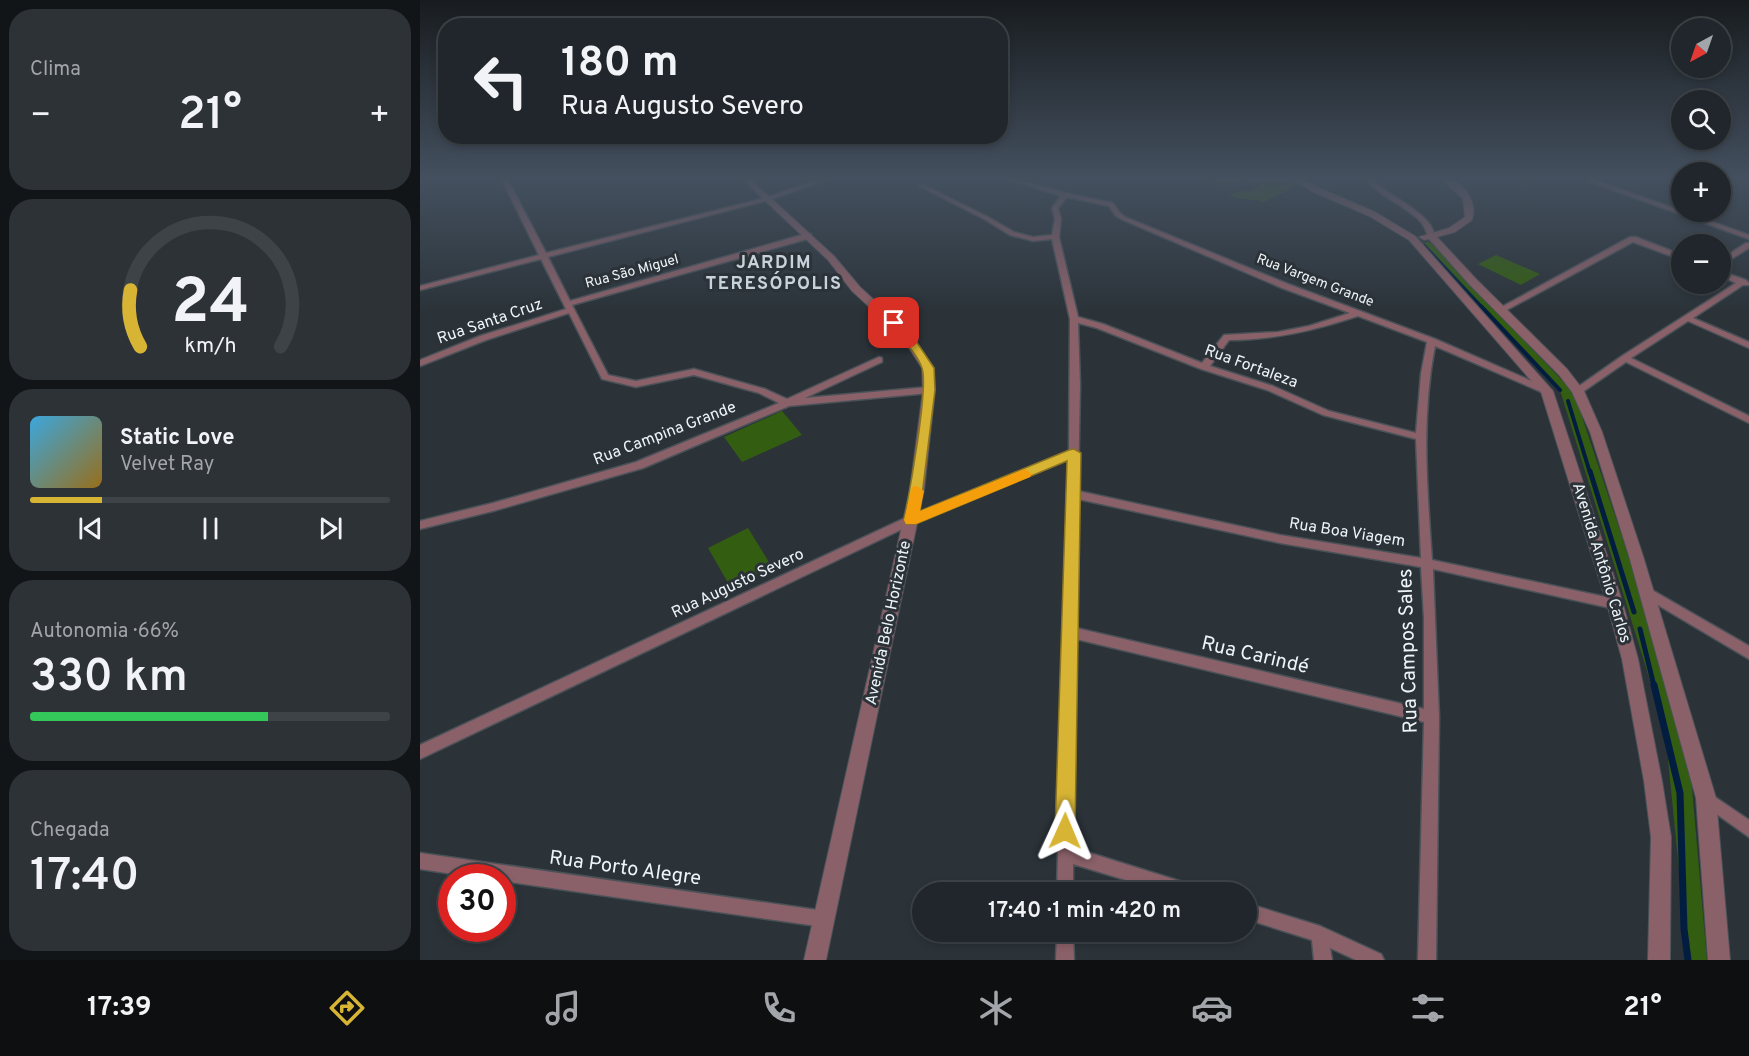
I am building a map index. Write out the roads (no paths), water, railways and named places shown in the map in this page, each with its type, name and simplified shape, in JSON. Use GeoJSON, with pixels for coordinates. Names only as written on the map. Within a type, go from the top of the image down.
{"type":"FeatureCollection","features":[{"type":"Feature","properties":{"kind":"street"},"geometry":{"type":"LineString","coordinates":[[526,223],[605,377],[636,384],[694,372],[762,391],[787,403],[929,390]]}},
{"type":"Feature","properties":{"kind":"street"},"geometry":{"type":"LineString","coordinates":[[420,288],[673,223]]}},
{"type":"Feature","properties":{"kind":"street","name":"Avenida Belo Horizonte"},"geometry":{"type":"LineString","coordinates":[[793,223],[842,269],[856,289],[906,335],[928,368],[929,390],[917,490],[816,960]]}},
{"type":"Feature","properties":{"kind":"street"},"geometry":{"type":"LineString","coordinates":[[994,223],[1012,234],[1033,239],[1056,237]]}},
{"type":"Feature","properties":{"kind":"street"},"geometry":{"type":"LineString","coordinates":[[1058,223],[1056,237],[1074,319],[1074,453],[1065,882]]}},
{"type":"Feature","properties":{"kind":"street","name":"Rua Vargem Grande"},"geometry":{"type":"LineString","coordinates":[[1134,223],[1285,286],[1432,341],[1547,391]]}},
{"type":"Feature","properties":{"kind":"street","name":"Avenida Antônio Carlos"},"geometry":{"type":"LineString","coordinates":[[1387,223],[1412,238],[1547,391],[1615,604],[1630,659],[1661,837],[1659,960]]}},
{"type":"Feature","properties":{"kind":"street"},"geometry":{"type":"LineString","coordinates":[[1424,223],[1432,237]]}},
{"type":"Feature","properties":{"kind":"street"},"geometry":{"type":"LineString","coordinates":[[1412,238],[1432,237],[1465,223]]}},
{"type":"Feature","properties":{"kind":"street"},"geometry":{"type":"LineString","coordinates":[[1709,223],[1749,237]]}},
{"type":"Feature","properties":{"kind":"street","name":"Rua São Miguel"},"geometry":{"type":"LineString","coordinates":[[569,307],[808,236]]}},
{"type":"Feature","properties":{"kind":"street","name":"Avenida Antônio Carlos"},"geometry":{"type":"LineString","coordinates":[[1432,237],[1563,372],[1578,391],[1596,432],[1636,556],[1706,798],[1719,960]]}},
{"type":"Feature","properties":{"kind":"street"},"geometry":{"type":"LineString","coordinates":[[1500,309],[1633,239],[1671,254]]}},
{"type":"Feature","properties":{"kind":"street"},"geometry":{"type":"LineString","coordinates":[[1731,257],[1749,245]]}},
{"type":"Feature","properties":{"kind":"street"},"geometry":{"type":"LineString","coordinates":[[1731,278],[1746,284]]}},
{"type":"Feature","properties":{"kind":"street"},"geometry":{"type":"LineString","coordinates":[[1578,391],[1625,358],[1746,284]]}},
{"type":"Feature","properties":{"kind":"street","name":"Rua Santa Cruz"},"geometry":{"type":"LineString","coordinates":[[420,363],[569,307]]}},
{"type":"Feature","properties":{"kind":"street"},"geometry":{"type":"LineString","coordinates":[[1204,366],[1227,337],[1255,338],[1294,333],[1359,313]]}},
{"type":"Feature","properties":{"kind":"street","name":"Rua Fortaleza"},"geometry":{"type":"LineString","coordinates":[[1074,319],[1270,388],[1326,413],[1420,437]]}},
{"type":"Feature","properties":{"kind":"street"},"geometry":{"type":"LineString","coordinates":[[1689,319],[1749,345]]}},
{"type":"Feature","properties":{"kind":"street","name":"Rua Campos Sales"},"geometry":{"type":"LineString","coordinates":[[1427,960],[1432,717],[1430,615],[1425,563],[1420,437],[1426,365],[1432,341]]}},
{"type":"Feature","properties":{"kind":"street"},"geometry":{"type":"LineString","coordinates":[[1625,358],[1749,420]]}},
{"type":"Feature","properties":{"kind":"street","name":"Rua Campina Grande"},"geometry":{"type":"LineString","coordinates":[[420,525],[504,504],[639,465],[787,403],[879,360]]}},
{"type":"Feature","properties":{"kind":"street","name":"Rua Augusto Severo"},"geometry":{"type":"LineString","coordinates":[[420,752],[911,520],[1074,453]]}},
{"type":"Feature","properties":{"kind":"street","name":"Rua Boa Viagem"},"geometry":{"type":"LineString","coordinates":[[1073,494],[1280,539],[1425,563],[1615,604]]}},
{"type":"Feature","properties":{"kind":"street"},"geometry":{"type":"LineString","coordinates":[[1645,591],[1749,653]]}},
{"type":"Feature","properties":{"kind":"street","name":"Rua Carindé"},"geometry":{"type":"LineString","coordinates":[[1069,632],[1432,717]]}},
{"type":"Feature","properties":{"kind":"street"},"geometry":{"type":"LineString","coordinates":[[1706,798],[1749,829]]}},
{"type":"Feature","properties":{"kind":"street"},"geometry":{"type":"LineString","coordinates":[[1065,853],[1158,882]]}},
{"type":"Feature","properties":{"kind":"street","name":"Rua Porto Alegre"},"geometry":{"type":"LineString","coordinates":[[420,861],[824,919]]}},
{"type":"Feature","properties":{"kind":"street"},"geometry":{"type":"LineString","coordinates":[[1257,914],[1320,934],[1375,960]]}},
{"type":"Feature","properties":{"kind":"street"},"geometry":{"type":"LineString","coordinates":[[1320,934],[1323,960]]}},
{"type":"Feature","properties":{"kind":"street"},"geometry":{"type":"LineString","coordinates":[[1065,942],[1065,960]]}},
{"type":"Feature","properties":{"kind":"waterway"},"geometry":{"type":"LineString","coordinates":[[1424,245],[1482,307]]}},
{"type":"Feature","properties":{"kind":"waterway"},"geometry":{"type":"LineString","coordinates":[[1481,306],[1560,390]]}},
{"type":"Feature","properties":{"kind":"waterway"},"geometry":{"type":"LineString","coordinates":[[1568,401],[1590,473]]}},
{"type":"Feature","properties":{"kind":"waterway"},"geometry":{"type":"LineString","coordinates":[[1590,471],[1634,612]]}},
{"type":"Feature","properties":{"kind":"waterway"},"geometry":{"type":"LineString","coordinates":[[1640,629],[1654,686]]}},
{"type":"Feature","properties":{"kind":"waterway"},"geometry":{"type":"LineString","coordinates":[[1654,685],[1680,793],[1684,929],[1688,960]]}},
{"type":"Feature","properties":{"kind":"district","name":"JARDIM TERESÓPOLIS"},"geometry":{"type":"Point","coordinates":[774,273]}}]}
